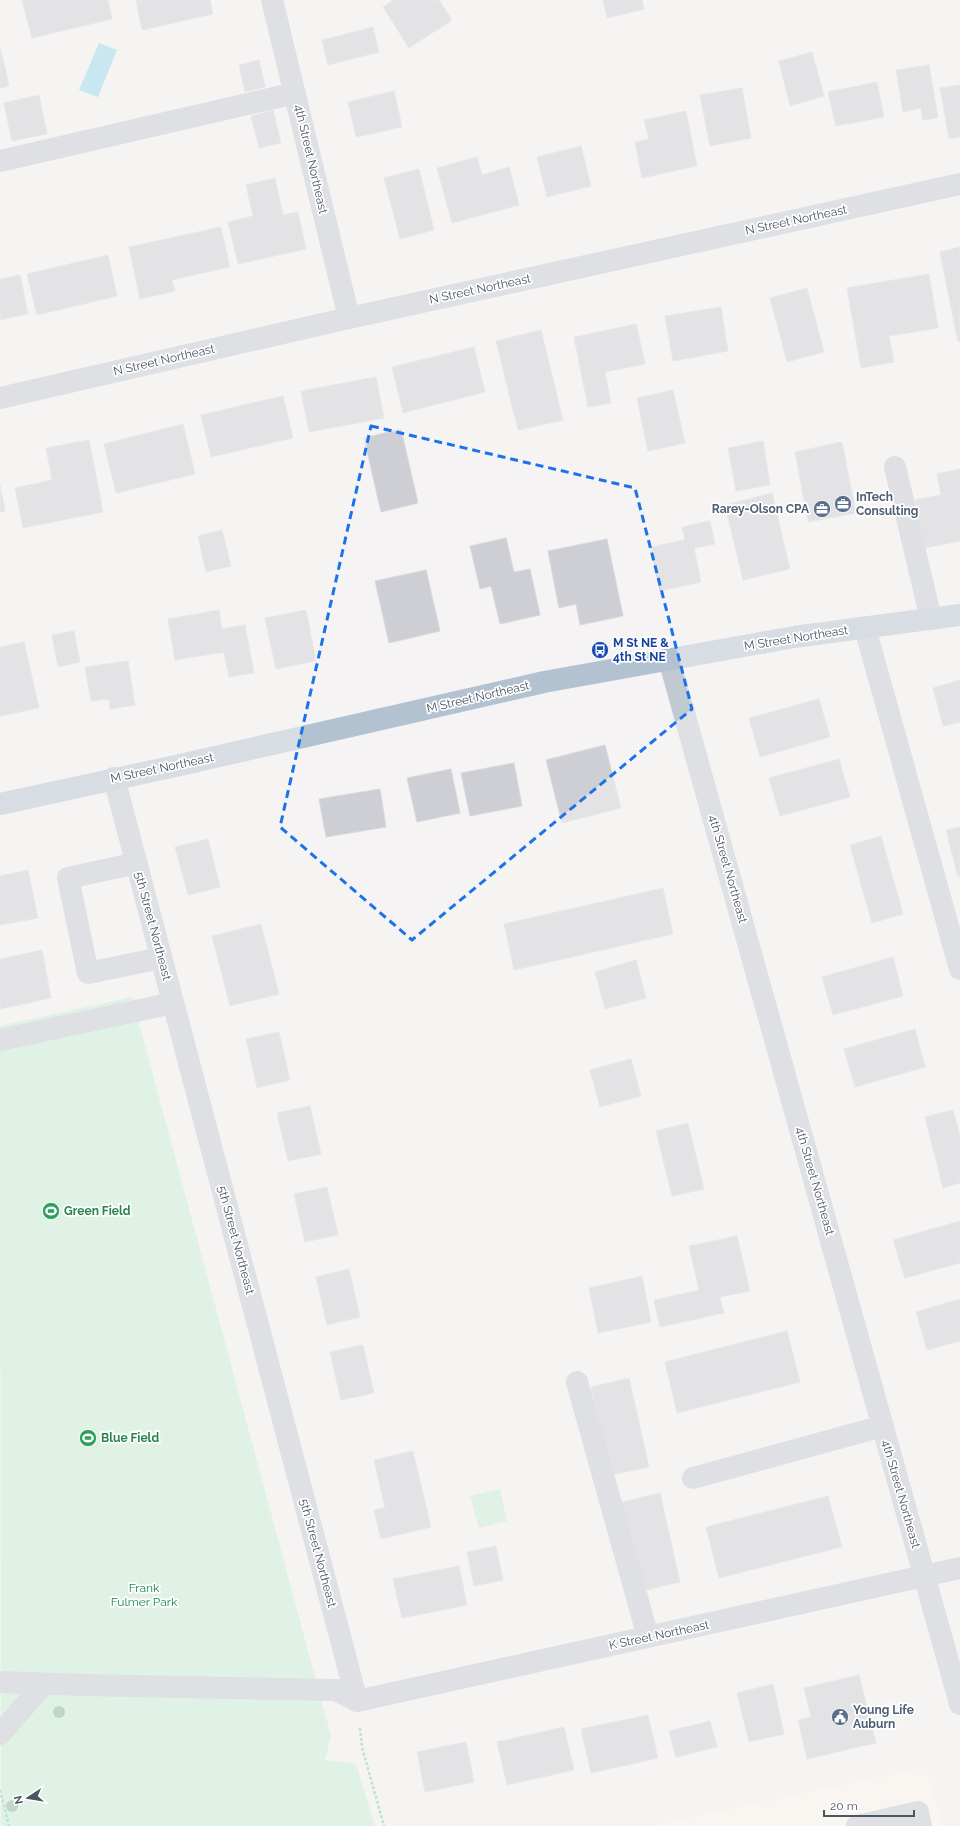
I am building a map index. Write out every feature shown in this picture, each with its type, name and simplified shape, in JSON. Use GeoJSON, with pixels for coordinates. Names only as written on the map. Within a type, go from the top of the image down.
{"type":"FeatureCollection","features":[{"type":"Feature","properties":{"kind":"main road","name":"M Street Northeast"},"geometry":{"type":"LineString","coordinates":[[0,804],[114,778],[180,765],[544,682],[794,636],[960,615]]}},
{"type":"Feature","properties":{"kind":"street","name":"4th Street Northeast"},"geometry":{"type":"LineString","coordinates":[[272,0],[349,318]]}},
{"type":"Feature","properties":{"kind":"street"},"geometry":{"type":"LineString","coordinates":[[0,161],[295,93]]}},
{"type":"Feature","properties":{"kind":"street","name":"N Street Northeast"},"geometry":{"type":"LineString","coordinates":[[0,398],[349,318],[960,184]]}},
{"type":"Feature","properties":{"kind":"street"},"geometry":{"type":"LineString","coordinates":[[895,466],[931,619]]}},
{"type":"Feature","properties":{"kind":"street"},"geometry":{"type":"LineString","coordinates":[[865,628],[960,969]]}},
{"type":"Feature","properties":{"kind":"street","name":"4th Street Northeast"},"geometry":{"type":"LineString","coordinates":[[669,659],[960,1704]]}},
{"type":"Feature","properties":{"kind":"street","name":"5th Street Northeast"},"geometry":{"type":"LineString","coordinates":[[114,778],[357,1701]]}},
{"type":"Feature","properties":{"kind":"street"},"geometry":{"type":"LineString","coordinates":[[137,863],[68,878],[88,974],[161,958]]}},
{"type":"Feature","properties":{"kind":"street"},"geometry":{"type":"LineString","coordinates":[[0,1040],[173,1003]]}},
{"type":"Feature","properties":{"kind":"street"},"geometry":{"type":"LineString","coordinates":[[576,1382],[648,1637]]}},
{"type":"Feature","properties":{"kind":"street"},"geometry":{"type":"LineString","coordinates":[[693,1478],[883,1426]]}},
{"type":"Feature","properties":{"kind":"street","name":"K Street Northeast"},"geometry":{"type":"LineString","coordinates":[[357,1701],[960,1568]]}},
{"type":"Feature","properties":{"kind":"street"},"geometry":{"type":"LineString","coordinates":[[0,1682],[336,1690],[357,1701]]}},
{"type":"Feature","properties":{"kind":"street"},"geometry":{"type":"LineString","coordinates":[[0,1734],[44,1684]]}},
{"type":"Feature","properties":{"kind":"street"},"geometry":{"type":"LineString","coordinates":[[857,1826],[918,1812],[921,1826]]}},
{"type":"Feature","properties":{"kind":"path"},"geometry":{"type":"LineString","coordinates":[[357,1701],[362,1746],[384,1826]]}},
{"type":"Feature","properties":{"kind":"path"},"geometry":{"type":"LineString","coordinates":[[0,1790],[9,1826]]}},
{"type":"Feature","properties":{"kind":"highlighted area"},"geometry":{"type":"Polygon","coordinates":[[[371,426],[635,488],[692,709],[412,940],[280,827],[371,426]]]}},
{"type":"Feature","properties":{"kind":"shaded area"},"geometry":{"type":"Polygon","coordinates":[[[926,1767],[943,1826],[651,1826],[926,1767]]]}},
{"type":"Feature","properties":{"kind":"green space","name":"Frank Fulmer Park"},"geometry":{"type":"Polygon","coordinates":[[[132,997],[331,1736],[325,1760],[356,1764],[375,1826],[1,1826],[0,1026],[132,997]]]}},
{"type":"Feature","properties":{"kind":"green space"},"geometry":{"type":"Polygon","coordinates":[[[500,1489],[507,1521],[479,1528],[470,1496],[500,1489]]]}},
{"type":"Feature","properties":{"kind":"water"},"geometry":{"type":"Polygon","coordinates":[[[99,43],[117,50],[98,97],[79,90],[99,43]]]}},
{"type":"Feature","properties":{"kind":"building"},"geometry":{"type":"Polygon","coordinates":[[[22,0],[108,0],[112,19],[32,38],[22,0]]]}},
{"type":"Feature","properties":{"kind":"building"},"geometry":{"type":"Polygon","coordinates":[[[136,0],[210,0],[213,14],[142,30],[136,0]]]}},
{"type":"Feature","properties":{"kind":"building"},"geometry":{"type":"Polygon","coordinates":[[[393,0],[439,0],[452,20],[409,48],[383,7],[393,0]]]}},
{"type":"Feature","properties":{"kind":"building"},"geometry":{"type":"Polygon","coordinates":[[[603,0],[642,0],[644,9],[607,18],[603,0]]]}},
{"type":"Feature","properties":{"kind":"building"},"geometry":{"type":"Polygon","coordinates":[[[373,27],[379,52],[328,65],[322,40],[373,27]]]}},
{"type":"Feature","properties":{"kind":"building"},"geometry":{"type":"Polygon","coordinates":[[[0,47],[9,86],[0,88],[0,47]]]}},
{"type":"Feature","properties":{"kind":"building"},"geometry":{"type":"Polygon","coordinates":[[[812,52],[824,96],[790,106],[779,61],[812,52]]]}},
{"type":"Feature","properties":{"kind":"building"},"geometry":{"type":"Polygon","coordinates":[[[259,60],[265,87],[245,92],[239,65],[259,60]]]}},
{"type":"Feature","properties":{"kind":"building"},"geometry":{"type":"Polygon","coordinates":[[[929,65],[938,118],[923,120],[921,108],[903,112],[896,70],[929,65]]]}},
{"type":"Feature","properties":{"kind":"building"},"geometry":{"type":"Polygon","coordinates":[[[877,82],[884,117],[836,126],[828,92],[877,82]]]}},
{"type":"Feature","properties":{"kind":"building"},"geometry":{"type":"Polygon","coordinates":[[[960,85],[960,137],[949,139],[940,88],[960,85]]]}},
{"type":"Feature","properties":{"kind":"building"},"geometry":{"type":"Polygon","coordinates":[[[742,88],[751,138],[710,146],[700,95],[742,88]]]}},
{"type":"Feature","properties":{"kind":"building"},"geometry":{"type":"Polygon","coordinates":[[[394,91],[402,127],[356,137],[348,102],[394,91]]]}},
{"type":"Feature","properties":{"kind":"building"},"geometry":{"type":"Polygon","coordinates":[[[39,95],[47,134],[12,141],[4,103],[39,95]]]}},
{"type":"Feature","properties":{"kind":"building"},"geometry":{"type":"Polygon","coordinates":[[[273,110],[281,143],[259,148],[251,116],[273,110]]]}},
{"type":"Feature","properties":{"kind":"building"},"geometry":{"type":"Polygon","coordinates":[[[686,111],[697,166],[642,178],[635,142],[649,139],[644,120],[686,111]]]}},
{"type":"Feature","properties":{"kind":"building"},"geometry":{"type":"Polygon","coordinates":[[[581,146],[591,186],[547,197],[537,157],[581,146]]]}},
{"type":"Feature","properties":{"kind":"building"},"geometry":{"type":"Polygon","coordinates":[[[477,157],[482,175],[509,167],[519,205],[452,223],[437,168],[477,157]]]}},
{"type":"Feature","properties":{"kind":"building"},"geometry":{"type":"Polygon","coordinates":[[[419,169],[434,230],[400,239],[384,178],[419,169]]]}},
{"type":"Feature","properties":{"kind":"building"},"geometry":{"type":"Polygon","coordinates":[[[275,178],[283,215],[298,212],[306,249],[238,264],[228,222],[253,216],[246,185],[275,178]]]}},
{"type":"Feature","properties":{"kind":"building"},"geometry":{"type":"Polygon","coordinates":[[[221,227],[230,267],[172,280],[175,291],[140,299],[129,247],[221,227]]]}},
{"type":"Feature","properties":{"kind":"building"},"geometry":{"type":"Polygon","coordinates":[[[960,247],[960,342],[958,342],[940,252],[960,247]]]}},
{"type":"Feature","properties":{"kind":"building"},"geometry":{"type":"Polygon","coordinates":[[[108,255],[117,296],[37,315],[27,274],[108,255]]]}},
{"type":"Feature","properties":{"kind":"building"},"geometry":{"type":"Polygon","coordinates":[[[929,274],[938,328],[889,336],[894,362],[861,368],[847,288],[929,274]]]}},
{"type":"Feature","properties":{"kind":"building"},"geometry":{"type":"Polygon","coordinates":[[[20,275],[28,314],[0,320],[0,279],[20,275]]]}},
{"type":"Feature","properties":{"kind":"building"},"geometry":{"type":"Polygon","coordinates":[[[807,288],[824,352],[787,362],[770,298],[807,288]]]}},
{"type":"Feature","properties":{"kind":"building"},"geometry":{"type":"Polygon","coordinates":[[[721,307],[728,351],[673,361],[665,316],[721,307]]]}},
{"type":"Feature","properties":{"kind":"building"},"geometry":{"type":"Polygon","coordinates":[[[636,324],[645,364],[605,372],[611,403],[588,407],[574,337],[636,324]]]}},
{"type":"Feature","properties":{"kind":"building"},"geometry":{"type":"Polygon","coordinates":[[[541,330],[563,420],[518,430],[496,341],[541,330]]]}},
{"type":"Feature","properties":{"kind":"building"},"geometry":{"type":"Polygon","coordinates":[[[474,347],[485,392],[403,413],[392,367],[474,347]]]}},
{"type":"Feature","properties":{"kind":"building"},"geometry":{"type":"Polygon","coordinates":[[[376,377],[384,418],[309,432],[301,391],[376,377]]]}},
{"type":"Feature","properties":{"kind":"building"},"geometry":{"type":"Polygon","coordinates":[[[673,390],[685,443],[648,451],[637,398],[673,390]]]}},
{"type":"Feature","properties":{"kind":"building"},"geometry":{"type":"Polygon","coordinates":[[[283,396],[293,438],[211,457],[201,415],[283,396]]]}},
{"type":"Feature","properties":{"kind":"building"},"geometry":{"type":"Polygon","coordinates":[[[183,424],[195,474],[116,493],[104,444],[183,424]]]}},
{"type":"Feature","properties":{"kind":"building"},"geometry":{"type":"Polygon","coordinates":[[[401,429],[418,503],[381,512],[364,438],[401,429]]]}},
{"type":"Feature","properties":{"kind":"building"},"geometry":{"type":"Polygon","coordinates":[[[89,440],[103,512],[23,528],[15,488],[52,480],[46,448],[89,440]]]}},
{"type":"Feature","properties":{"kind":"building"},"geometry":{"type":"Polygon","coordinates":[[[763,441],[770,485],[736,491],[728,448],[763,441]]]}},
{"type":"Feature","properties":{"kind":"building"},"geometry":{"type":"Polygon","coordinates":[[[842,442],[856,513],[808,522],[795,452],[842,442]]]}},
{"type":"Feature","properties":{"kind":"building"},"geometry":{"type":"Polygon","coordinates":[[[960,469],[960,541],[925,548],[915,500],[941,495],[937,474],[960,469]]]}},
{"type":"Feature","properties":{"kind":"building"},"geometry":{"type":"Polygon","coordinates":[[[0,485],[5,511],[0,512],[0,485]]]}},
{"type":"Feature","properties":{"kind":"building"},"geometry":{"type":"Polygon","coordinates":[[[772,493],[790,569],[743,580],[725,505],[772,493]]]}},
{"type":"Feature","properties":{"kind":"building"},"geometry":{"type":"Polygon","coordinates":[[[710,521],[715,544],[694,548],[701,582],[660,591],[651,547],[685,540],[682,527],[710,521]]]}},
{"type":"Feature","properties":{"kind":"building"},"geometry":{"type":"Polygon","coordinates":[[[222,530],[231,566],[206,572],[198,536],[222,530]]]}},
{"type":"Feature","properties":{"kind":"building"},"geometry":{"type":"Polygon","coordinates":[[[506,538],[514,572],[530,569],[540,615],[500,624],[491,586],[480,589],[470,546],[506,538]]]}},
{"type":"Feature","properties":{"kind":"building"},"geometry":{"type":"Polygon","coordinates":[[[607,539],[623,616],[580,625],[576,604],[559,608],[548,551],[607,539]]]}},
{"type":"Feature","properties":{"kind":"building"},"geometry":{"type":"Polygon","coordinates":[[[426,570],[440,631],[389,643],[375,581],[426,570]]]}},
{"type":"Feature","properties":{"kind":"building"},"geometry":{"type":"Polygon","coordinates":[[[219,610],[222,629],[245,625],[254,673],[229,677],[224,652],[175,660],[168,619],[219,610]]]}},
{"type":"Feature","properties":{"kind":"building"},"geometry":{"type":"Polygon","coordinates":[[[306,610],[316,661],[276,669],[265,618],[306,610]]]}},
{"type":"Feature","properties":{"kind":"building"},"geometry":{"type":"Polygon","coordinates":[[[74,631],[80,662],[58,667],[52,635],[74,631]]]}},
{"type":"Feature","properties":{"kind":"building"},"geometry":{"type":"Polygon","coordinates":[[[24,642],[39,708],[0,716],[0,647],[24,642]]]}},
{"type":"Feature","properties":{"kind":"building"},"geometry":{"type":"Polygon","coordinates":[[[128,661],[135,705],[110,709],[109,699],[91,701],[85,667],[128,661]]]}},
{"type":"Feature","properties":{"kind":"building"},"geometry":{"type":"Polygon","coordinates":[[[960,680],[960,722],[943,726],[933,688],[960,680]]]}},
{"type":"Feature","properties":{"kind":"building"},"geometry":{"type":"Polygon","coordinates":[[[819,699],[830,737],[760,757],[749,718],[819,699]]]}},
{"type":"Feature","properties":{"kind":"building"},"geometry":{"type":"Polygon","coordinates":[[[605,745],[621,808],[562,823],[546,760],[605,745]]]}},
{"type":"Feature","properties":{"kind":"building"},"geometry":{"type":"Polygon","coordinates":[[[839,759],[850,797],[780,816],[769,778],[839,759]]]}},
{"type":"Feature","properties":{"kind":"building"},"geometry":{"type":"Polygon","coordinates":[[[514,763],[522,806],[470,816],[461,773],[514,763]]]}},
{"type":"Feature","properties":{"kind":"building"},"geometry":{"type":"Polygon","coordinates":[[[451,769],[460,813],[417,822],[407,778],[451,769]]]}},
{"type":"Feature","properties":{"kind":"building"},"geometry":{"type":"Polygon","coordinates":[[[380,789],[386,827],[326,837],[319,799],[380,789]]]}},
{"type":"Feature","properties":{"kind":"building"},"geometry":{"type":"Polygon","coordinates":[[[960,827],[960,876],[958,877],[946,830],[960,827]]]}},
{"type":"Feature","properties":{"kind":"building"},"geometry":{"type":"Polygon","coordinates":[[[881,836],[903,914],[872,923],[850,845],[881,836]]]}},
{"type":"Feature","properties":{"kind":"building"},"geometry":{"type":"Polygon","coordinates":[[[208,839],[220,887],[188,895],[175,847],[208,839]]]}},
{"type":"Feature","properties":{"kind":"building"},"geometry":{"type":"Polygon","coordinates":[[[28,870],[38,918],[0,925],[0,876],[28,870]]]}},
{"type":"Feature","properties":{"kind":"building"},"geometry":{"type":"Polygon","coordinates":[[[663,888],[673,934],[514,970],[504,924],[663,888]]]}},
{"type":"Feature","properties":{"kind":"building"},"geometry":{"type":"Polygon","coordinates":[[[261,924],[279,994],[230,1006],[212,936],[261,924]]]}},
{"type":"Feature","properties":{"kind":"building"},"geometry":{"type":"Polygon","coordinates":[[[42,950],[51,998],[0,1009],[0,959],[42,950]]]}},
{"type":"Feature","properties":{"kind":"building"},"geometry":{"type":"Polygon","coordinates":[[[893,957],[903,996],[833,1015],[822,977],[893,957]]]}},
{"type":"Feature","properties":{"kind":"building"},"geometry":{"type":"Polygon","coordinates":[[[636,960],[646,998],[605,1009],[595,972],[636,960]]]}},
{"type":"Feature","properties":{"kind":"building"},"geometry":{"type":"Polygon","coordinates":[[[915,1029],[925,1067],[855,1087],[844,1049],[915,1029]]]}},
{"type":"Feature","properties":{"kind":"building"},"geometry":{"type":"Polygon","coordinates":[[[279,1032],[290,1080],[257,1088],[246,1039],[279,1032]]]}},
{"type":"Feature","properties":{"kind":"building"},"geometry":{"type":"Polygon","coordinates":[[[631,1059],[641,1096],[600,1107],[590,1070],[631,1059]]]}},
{"type":"Feature","properties":{"kind":"building"},"geometry":{"type":"Polygon","coordinates":[[[310,1106],[321,1154],[288,1161],[277,1113],[310,1106]]]}},
{"type":"Feature","properties":{"kind":"building"},"geometry":{"type":"Polygon","coordinates":[[[953,1110],[960,1136],[960,1183],[943,1188],[925,1117],[953,1110]]]}},
{"type":"Feature","properties":{"kind":"building"},"geometry":{"type":"Polygon","coordinates":[[[688,1123],[704,1189],[672,1196],[656,1131],[688,1123]]]}},
{"type":"Feature","properties":{"kind":"building"},"geometry":{"type":"Polygon","coordinates":[[[327,1187],[338,1235],[305,1242],[294,1194],[327,1187]]]}},
{"type":"Feature","properties":{"kind":"building"},"geometry":{"type":"Polygon","coordinates":[[[960,1221],[960,1263],[905,1278],[893,1240],[960,1221]]]}},
{"type":"Feature","properties":{"kind":"building"},"geometry":{"type":"Polygon","coordinates":[[[737,1236],[750,1291],[720,1297],[724,1313],[660,1327],[654,1300],[699,1290],[689,1246],[737,1236]]]}},
{"type":"Feature","properties":{"kind":"building"},"geometry":{"type":"Polygon","coordinates":[[[349,1269],[360,1317],[327,1325],[316,1277],[349,1269]]]}},
{"type":"Feature","properties":{"kind":"building"},"geometry":{"type":"Polygon","coordinates":[[[642,1276],[651,1322],[598,1333],[589,1288],[642,1276]]]}},
{"type":"Feature","properties":{"kind":"building"},"geometry":{"type":"Polygon","coordinates":[[[960,1299],[960,1341],[927,1350],[916,1312],[960,1299]]]}},
{"type":"Feature","properties":{"kind":"building"},"geometry":{"type":"Polygon","coordinates":[[[787,1331],[800,1382],[677,1413],[665,1362],[787,1331]]]}},
{"type":"Feature","properties":{"kind":"building"},"geometry":{"type":"Polygon","coordinates":[[[363,1345],[374,1393],[341,1400],[330,1352],[363,1345]]]}},
{"type":"Feature","properties":{"kind":"building"},"geometry":{"type":"Polygon","coordinates":[[[629,1378],[649,1467],[611,1475],[591,1387],[629,1378]]]}},
{"type":"Feature","properties":{"kind":"building"},"geometry":{"type":"Polygon","coordinates":[[[413,1451],[431,1527],[381,1539],[374,1510],[385,1508],[374,1460],[413,1451]]]}},
{"type":"Feature","properties":{"kind":"building"},"geometry":{"type":"Polygon","coordinates":[[[660,1493],[680,1582],[642,1591],[622,1502],[660,1493]]]}},
{"type":"Feature","properties":{"kind":"building"},"geometry":{"type":"Polygon","coordinates":[[[828,1496],[842,1547],[719,1578],[706,1527],[828,1496]]]}},
{"type":"Feature","properties":{"kind":"building"},"geometry":{"type":"Polygon","coordinates":[[[496,1546],[503,1580],[474,1586],[467,1552],[496,1546]]]}},
{"type":"Feature","properties":{"kind":"building"},"geometry":{"type":"Polygon","coordinates":[[[459,1566],[467,1605],[402,1618],[393,1579],[459,1566]]]}},
{"type":"Feature","properties":{"kind":"building"},"geometry":{"type":"Polygon","coordinates":[[[859,1675],[876,1743],[807,1759],[798,1720],[811,1717],[804,1688],[859,1675]]]}},
{"type":"Feature","properties":{"kind":"building"},"geometry":{"type":"Polygon","coordinates":[[[773,1684],[784,1734],[749,1742],[737,1693],[773,1684]]]}},
{"type":"Feature","properties":{"kind":"building"},"geometry":{"type":"Polygon","coordinates":[[[648,1715],[658,1758],[591,1773],[581,1729],[648,1715]]]}},
{"type":"Feature","properties":{"kind":"building"},"geometry":{"type":"Polygon","coordinates":[[[710,1721],[717,1747],[676,1757],[669,1731],[710,1721]]]}},
{"type":"Feature","properties":{"kind":"building"},"geometry":{"type":"Polygon","coordinates":[[[564,1727],[574,1770],[507,1785],[497,1742],[564,1727]]]}},
{"type":"Feature","properties":{"kind":"building"},"geometry":{"type":"Polygon","coordinates":[[[466,1742],[474,1782],[425,1792],[417,1752],[466,1742]]]}},
{"type":"Feature","properties":{"kind":"place","name":"InTech Consulting"},"geometry":{"type":"Point","coordinates":[843,504]}},
{"type":"Feature","properties":{"kind":"place","name":"Rarey-Olson CPA"},"geometry":{"type":"Point","coordinates":[822,509]}},
{"type":"Feature","properties":{"kind":"place","name":"M St NE & 4th St NE"},"geometry":{"type":"Point","coordinates":[600,650]}},
{"type":"Feature","properties":{"kind":"place","name":"Green Field"},"geometry":{"type":"Point","coordinates":[51,1211]}},
{"type":"Feature","properties":{"kind":"place","name":"Blue Field"},"geometry":{"type":"Point","coordinates":[88,1438]}},
{"type":"Feature","properties":{"kind":"place","name":"Young Life Auburn"},"geometry":{"type":"Point","coordinates":[840,1717]}}]}
